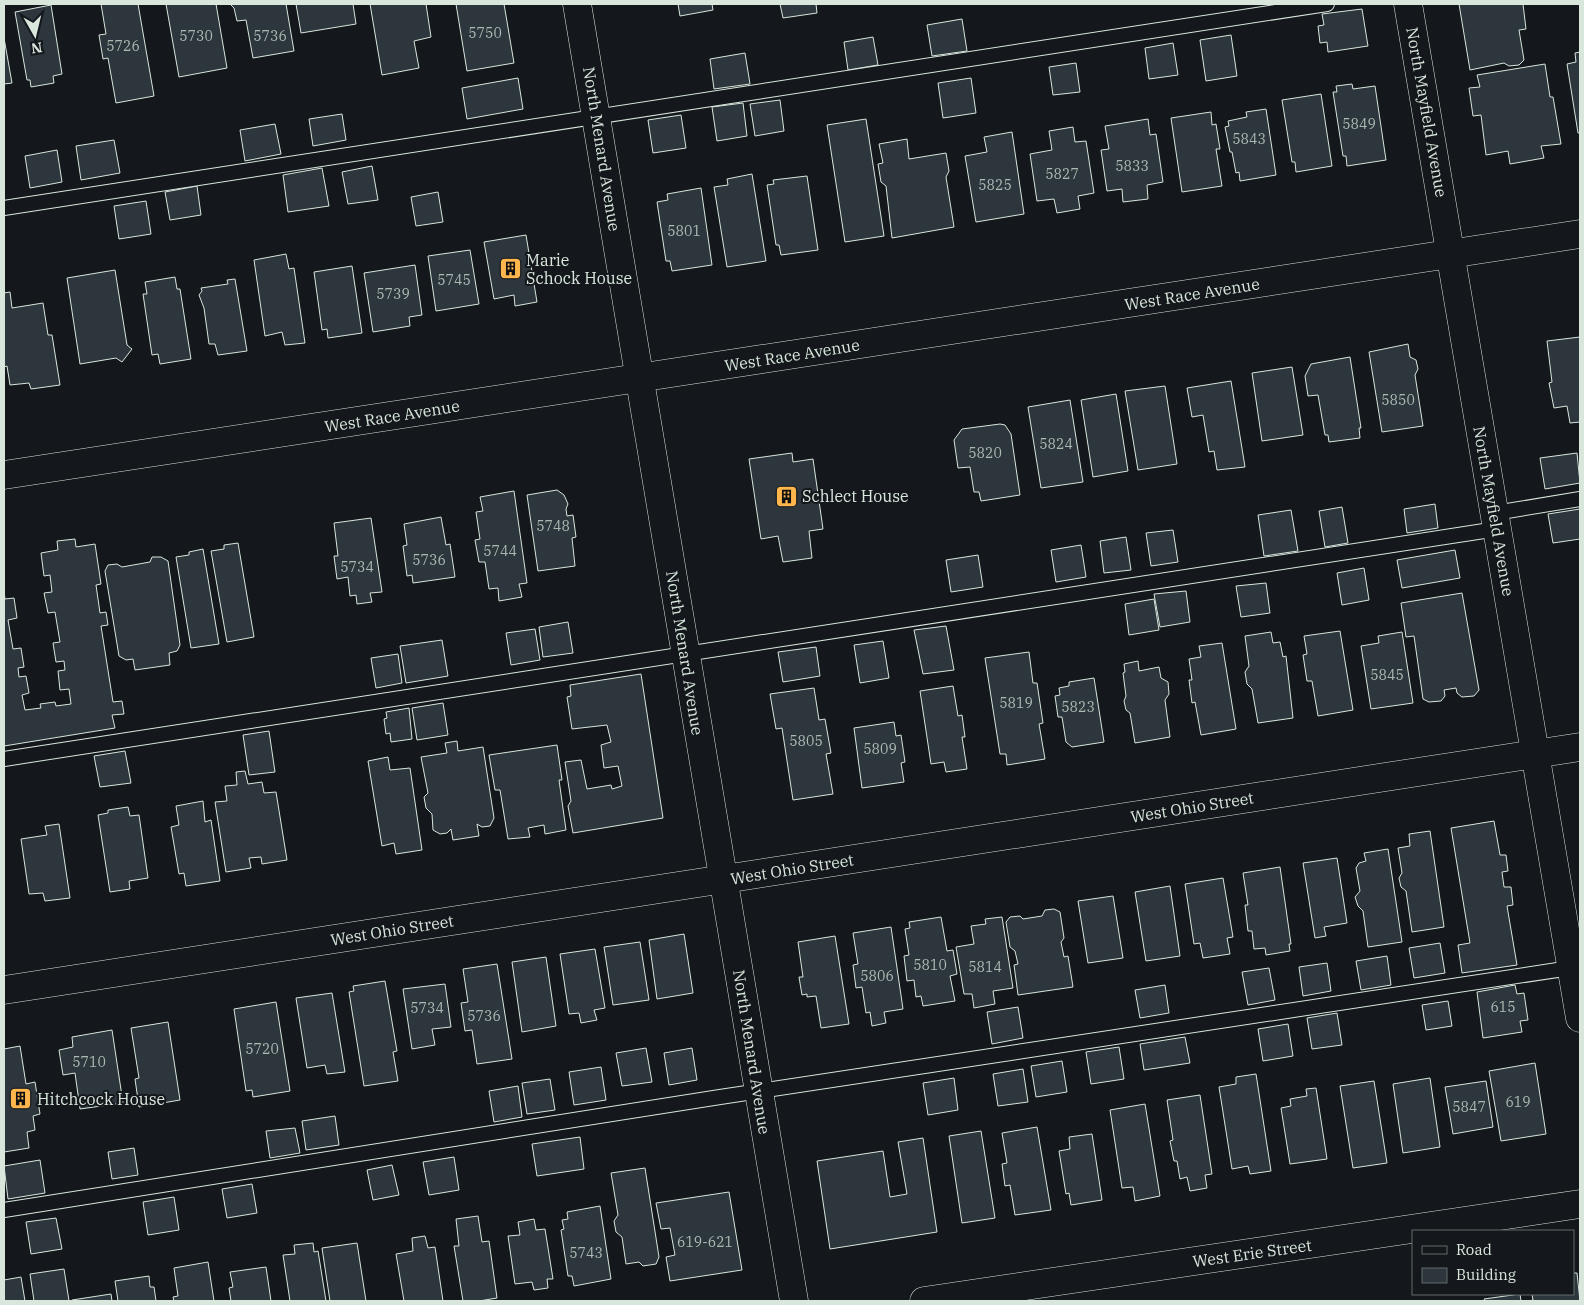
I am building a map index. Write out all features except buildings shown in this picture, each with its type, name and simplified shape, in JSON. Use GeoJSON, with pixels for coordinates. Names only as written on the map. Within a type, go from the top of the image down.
{"type":"FeatureCollection","features":[{"type":"Feature","properties":{"kind":"street","name":"North Menard Avenue"},"geometry":{"type":"LineString","coordinates":[[578,4],[794,1301]]}},
{"type":"Feature","properties":{"kind":"street","name":"North Mayfield Avenue"},"geometry":{"type":"LineString","coordinates":[[1408,4],[1536,754],[1576,967],[1580,1018]]}},
{"type":"Feature","properties":{"kind":"street","name":"West Race Avenue"},"geometry":{"type":"LineString","coordinates":[[4,475],[1580,234]]}},
{"type":"Feature","properties":{"kind":"street","name":"West Ohio Street"},"geometry":{"type":"LineString","coordinates":[[4,990],[1580,747]]}},
{"type":"Feature","properties":{"kind":"street","name":"West Erie Street"},"geometry":{"type":"LineString","coordinates":[[924,1301],[1580,1204]]}},
{"type":"Feature","properties":{"kind":"lane"},"geometry":{"type":"LineString","coordinates":[[4,208],[1327,4]]}},
{"type":"Feature","properties":{"kind":"lane"},"geometry":{"type":"LineString","coordinates":[[4,759],[686,655],[1496,521],[1580,499]]}},
{"type":"Feature","properties":{"kind":"lane"},"geometry":{"type":"LineString","coordinates":[[4,1210],[1576,967]]}},
{"type":"Feature","properties":{"kind":"place","name":"Marie Schock House"},"geometry":{"type":"Point","coordinates":[510,269]}},
{"type":"Feature","properties":{"kind":"place","name":"Schlect House"},"geometry":{"type":"Point","coordinates":[786,496]}},
{"type":"Feature","properties":{"kind":"place","name":"Hitchcock House"},"geometry":{"type":"Point","coordinates":[21,1099]}}]}
